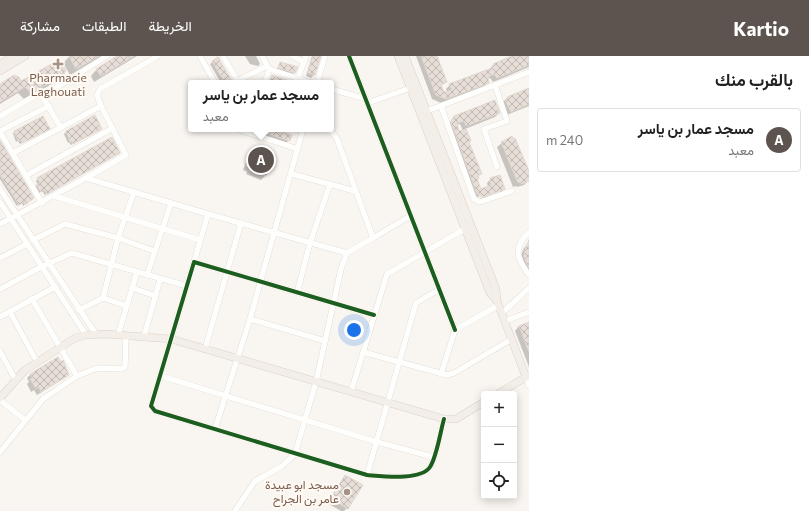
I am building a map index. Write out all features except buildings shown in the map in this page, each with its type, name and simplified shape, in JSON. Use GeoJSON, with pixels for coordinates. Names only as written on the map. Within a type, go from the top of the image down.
{"type":"FeatureCollection","features":[{"type":"Feature","properties":{"kind":"main road"},"geometry":{"type":"LineString","coordinates":[[0,64],[14,56]]}},
{"type":"Feature","properties":{"kind":"main road"},"geometry":{"type":"LineString","coordinates":[[0,70],[24,56]]}},
{"type":"Feature","properties":{"kind":"main road"},"geometry":{"type":"LineString","coordinates":[[398,56],[427,111],[430,127]]}},
{"type":"Feature","properties":{"kind":"main road"},"geometry":{"type":"LineString","coordinates":[[405,56],[414,87],[468,227],[496,289],[498,303],[527,377],[503,391]]}},
{"type":"Feature","properties":{"kind":"main road"},"geometry":{"type":"LineString","coordinates":[[0,399],[15,379],[37,362],[74,338],[86,334],[96,334],[172,339],[444,419],[456,419],[481,404]]}},
{"type":"Feature","properties":{"kind":"street"},"geometry":{"type":"LineString","coordinates":[[43,96],[107,56]]}},
{"type":"Feature","properties":{"kind":"street"},"geometry":{"type":"LineString","coordinates":[[0,224],[42,203],[126,155],[97,96],[100,88],[158,56]]}},
{"type":"Feature","properties":{"kind":"street"},"geometry":{"type":"LineString","coordinates":[[202,56],[214,80]]}},
{"type":"Feature","properties":{"kind":"street"},"geometry":{"type":"LineString","coordinates":[[223,56],[237,80]]}},
{"type":"Feature","properties":{"kind":"street"},"geometry":{"type":"LineString","coordinates":[[262,56],[268,67],[266,80]]}},
{"type":"Feature","properties":{"kind":"street"},"geometry":{"type":"LineString","coordinates":[[292,56],[305,59],[298,78]]}},
{"type":"Feature","properties":{"kind":"street"},"geometry":{"type":"LineString","coordinates":[[318,80],[325,56]]}},
{"type":"Feature","properties":{"kind":"street"},"geometry":{"type":"LineString","coordinates":[[349,56],[454,330],[441,374]]}},
{"type":"Feature","properties":{"kind":"street"},"geometry":{"type":"LineString","coordinates":[[242,80],[268,67],[304,80]]}},
{"type":"Feature","properties":{"kind":"street"},"geometry":{"type":"LineString","coordinates":[[427,111],[529,72]]}},
{"type":"Feature","properties":{"kind":"street"},"geometry":{"type":"LineString","coordinates":[[494,85],[507,121],[484,129],[497,167]]}},
{"type":"Feature","properties":{"kind":"street"},"geometry":{"type":"LineString","coordinates":[[334,90],[367,101],[414,87]]}},
{"type":"Feature","properties":{"kind":"street"},"geometry":{"type":"LineString","coordinates":[[0,116],[38,94],[43,96],[61,128]]}},
{"type":"Feature","properties":{"kind":"street"},"geometry":{"type":"LineString","coordinates":[[42,203],[0,131],[49,106]]}},
{"type":"Feature","properties":{"kind":"street"},"geometry":{"type":"LineString","coordinates":[[14,153],[101,106]]}},
{"type":"Feature","properties":{"kind":"street"},"geometry":{"type":"LineString","coordinates":[[441,106],[474,198],[480,202],[512,191]]}},
{"type":"Feature","properties":{"kind":"street"},"geometry":{"type":"LineString","coordinates":[[27,175],[113,128]]}},
{"type":"Feature","properties":{"kind":"street"},"geometry":{"type":"LineString","coordinates":[[246,132],[298,149]]}},
{"type":"Feature","properties":{"kind":"street"},"geometry":{"type":"LineString","coordinates":[[215,430],[250,319],[292,174],[302,132]]}},
{"type":"Feature","properties":{"kind":"street"},"geometry":{"type":"LineString","coordinates":[[332,132],[336,139],[372,238]]}},
{"type":"Feature","properties":{"kind":"street"},"geometry":{"type":"LineString","coordinates":[[292,174],[355,192]]}},
{"type":"Feature","properties":{"kind":"street"},"geometry":{"type":"LineString","coordinates":[[86,178],[347,253]]}},
{"type":"Feature","properties":{"kind":"street"},"geometry":{"type":"LineString","coordinates":[[297,293],[310,243],[330,184]]}},
{"type":"Feature","properties":{"kind":"street"},"geometry":{"type":"LineString","coordinates":[[0,188],[96,334]]}},
{"type":"Feature","properties":{"kind":"street"},"geometry":{"type":"LineString","coordinates":[[103,298],[118,238],[134,192]]}},
{"type":"Feature","properties":{"kind":"street"},"geometry":{"type":"LineString","coordinates":[[54,196],[200,240]]}},
{"type":"Feature","properties":{"kind":"street"},"geometry":{"type":"LineString","coordinates":[[0,202],[86,334]]}},
{"type":"Feature","properties":{"kind":"street"},"geometry":{"type":"LineString","coordinates":[[147,275],[171,203]]}},
{"type":"Feature","properties":{"kind":"street"},"geometry":{"type":"LineString","coordinates":[[208,214],[151,406],[152,410],[367,475],[413,475],[426,470],[429,467],[433,456],[444,419]]}},
{"type":"Feature","properties":{"kind":"street"},"geometry":{"type":"LineString","coordinates":[[235,511],[255,481],[282,466],[295,454],[316,382],[333,304],[347,253],[410,216]]}},
{"type":"Feature","properties":{"kind":"street"},"geometry":{"type":"LineString","coordinates":[[205,349],[241,223]]}},
{"type":"Feature","properties":{"kind":"street"},"geometry":{"type":"LineString","coordinates":[[33,240],[65,224],[118,238],[154,251]]}},
{"type":"Feature","properties":{"kind":"street"},"geometry":{"type":"LineString","coordinates":[[351,392],[386,274],[468,227]]}},
{"type":"Feature","properties":{"kind":"street"},"geometry":{"type":"LineString","coordinates":[[529,232],[520,241],[518,253],[521,264],[529,275]]}},
{"type":"Feature","properties":{"kind":"street"},"geometry":{"type":"LineString","coordinates":[[0,258],[27,244]]}},
{"type":"Feature","properties":{"kind":"street"},"geometry":{"type":"LineString","coordinates":[[0,289],[41,267],[72,253],[187,286]]}},
{"type":"Feature","properties":{"kind":"street"},"geometry":{"type":"LineString","coordinates":[[194,262],[227,273],[374,315]]}},
{"type":"Feature","properties":{"kind":"street"},"geometry":{"type":"LineString","coordinates":[[118,335],[137,272]]}},
{"type":"Feature","properties":{"kind":"street"},"geometry":{"type":"LineString","coordinates":[[144,337],[160,279]]}},
{"type":"Feature","properties":{"kind":"street"},"geometry":{"type":"LineString","coordinates":[[0,317],[55,287]]}},
{"type":"Feature","properties":{"kind":"street"},"geometry":{"type":"LineString","coordinates":[[132,288],[156,296]]}},
{"type":"Feature","properties":{"kind":"street"},"geometry":{"type":"LineString","coordinates":[[502,313],[529,288]]}},
{"type":"Feature","properties":{"kind":"street"},"geometry":{"type":"LineString","coordinates":[[367,475],[389,403],[416,303],[438,290]]}},
{"type":"Feature","properties":{"kind":"street"},"geometry":{"type":"LineString","coordinates":[[79,310],[103,298],[127,306]]}},
{"type":"Feature","properties":{"kind":"street"},"geometry":{"type":"LineString","coordinates":[[32,299],[77,376]]}},
{"type":"Feature","properties":{"kind":"street"},"geometry":{"type":"LineString","coordinates":[[454,330],[498,303]]}},
{"type":"Feature","properties":{"kind":"street"},"geometry":{"type":"LineString","coordinates":[[10,312],[37,362]]}},
{"type":"Feature","properties":{"kind":"street"},"geometry":{"type":"LineString","coordinates":[[505,321],[529,312]]}},
{"type":"Feature","properties":{"kind":"street"},"geometry":{"type":"LineString","coordinates":[[250,319],[325,341]]}},
{"type":"Feature","properties":{"kind":"street"},"geometry":{"type":"LineString","coordinates":[[0,452],[43,398],[77,376],[97,368],[122,369],[125,367],[126,336]]}},
{"type":"Feature","properties":{"kind":"street"},"geometry":{"type":"LineString","coordinates":[[363,352],[447,375],[454,373],[512,339]]}},
{"type":"Feature","properties":{"kind":"street"},"geometry":{"type":"LineString","coordinates":[[0,351],[2,359],[15,379]]}},
{"type":"Feature","properties":{"kind":"street"},"geometry":{"type":"LineString","coordinates":[[161,376],[306,419],[377,442],[433,456]]}},
{"type":"Feature","properties":{"kind":"street"},"geometry":{"type":"LineString","coordinates":[[527,377],[529,386]]}},
{"type":"Feature","properties":{"kind":"street"},"geometry":{"type":"LineString","coordinates":[[0,399],[25,420]]}},
{"type":"Feature","properties":{"kind":"cycle path"},"geometry":{"type":"LineString","coordinates":[[349,56],[455,330]]}},
{"type":"Feature","properties":{"kind":"cycle path"},"geometry":{"type":"LineString","coordinates":[[374,315],[194,262],[151,406],[155,411],[367,475],[391,477],[418,474],[430,467],[436,451],[444,419]]}},
{"type":"Feature","properties":{"kind":"place","name":"Pharmacie Laghouati"},"geometry":{"type":"Point","coordinates":[58,64]}},
{"type":"Feature","properties":{"kind":"place","name":"مسجد عمار بن ياسر"},"geometry":{"type":"Point","coordinates":[261,160]}},
{"type":"Feature","properties":{"kind":"place","name":"مسجد ابو عبيدة عامر بن الجراح"},"geometry":{"type":"Point","coordinates":[347,492]}}]}
